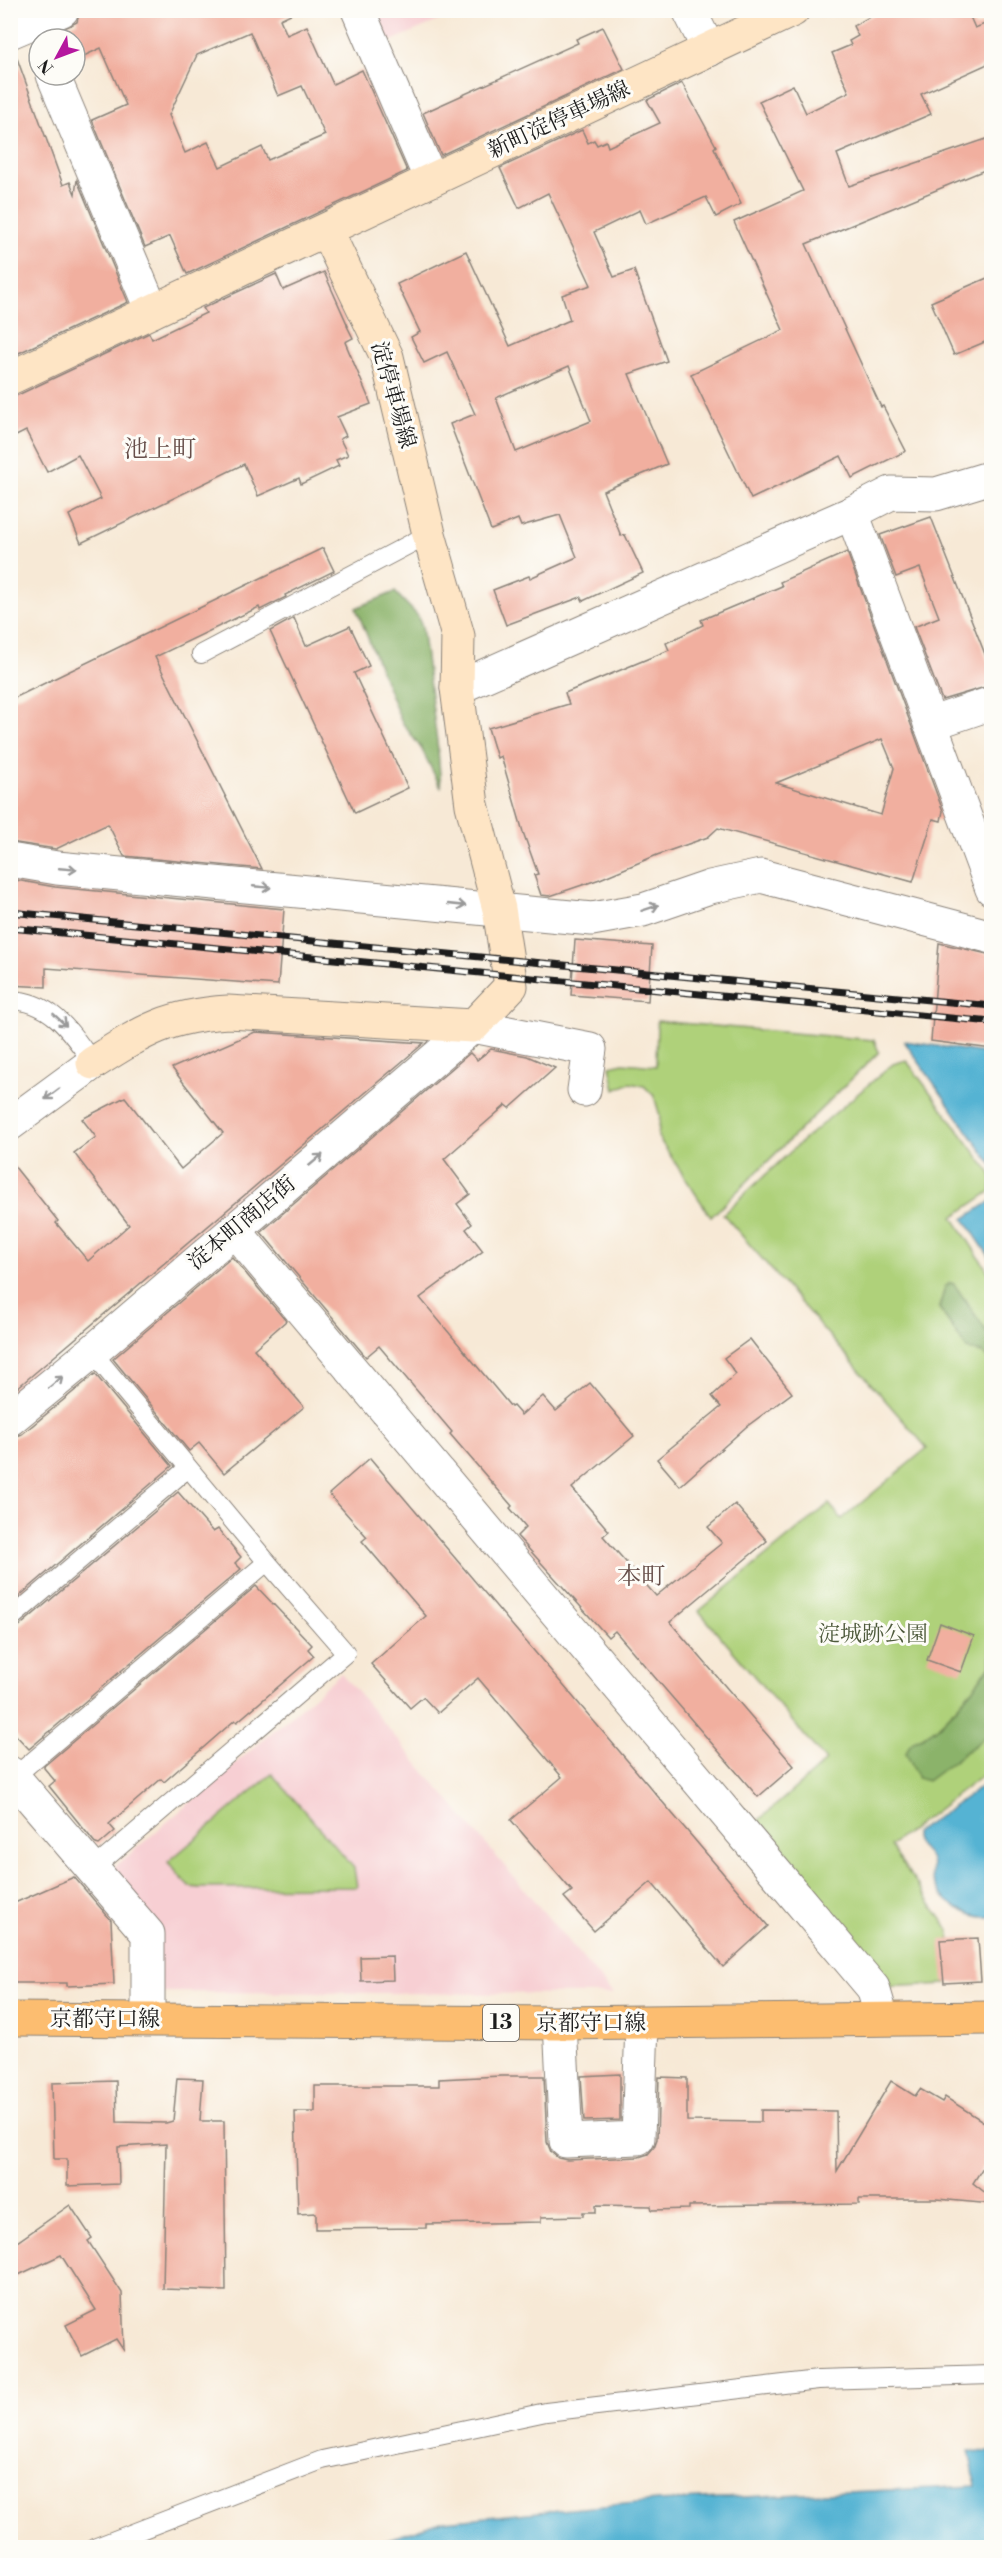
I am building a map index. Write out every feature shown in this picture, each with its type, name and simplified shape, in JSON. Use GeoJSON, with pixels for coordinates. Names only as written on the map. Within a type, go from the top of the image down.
{"type":"FeatureCollection","features":[{"type":"Feature","properties":{"kind":"main road","name":"新町淀停車場線"},"geometry":{"type":"LineString","coordinates":[[326,230],[793,10]]}},
{"type":"Feature","properties":{"kind":"main road"},"geometry":{"type":"LineString","coordinates":[[10,378],[326,230]]}},
{"type":"Feature","properties":{"kind":"main road","name":"淀停車場線"},"geometry":{"type":"LineString","coordinates":[[326,230],[387,357],[429,534],[458,636],[457,688],[472,805],[499,909],[511,986],[473,1026]]}},
{"type":"Feature","properties":{"kind":"main road"},"geometry":{"type":"LineString","coordinates":[[93,1063],[147,1030],[174,1019],[200,1014],[228,1012],[473,1026]]}},
{"type":"Feature","properties":{"kind":"main road","name":"京都守口線"},"geometry":{"type":"LineString","coordinates":[[10,2019],[642,2023],[992,2018]]}},
{"type":"Feature","properties":{"kind":"street"},"geometry":{"type":"LineString","coordinates":[[35,27],[62,10]]}},
{"type":"Feature","properties":{"kind":"street"},"geometry":{"type":"LineString","coordinates":[[358,10],[431,180]]}},
{"type":"Feature","properties":{"kind":"street"},"geometry":{"type":"LineString","coordinates":[[689,10],[709,50]]}},
{"type":"Feature","properties":{"kind":"street"},"geometry":{"type":"LineString","coordinates":[[58,87],[152,311]]}},
{"type":"Feature","properties":{"kind":"street"},"geometry":{"type":"LineString","coordinates":[[457,688],[852,513],[891,493],[936,494],[992,477]]}},
{"type":"Feature","properties":{"kind":"street"},"geometry":{"type":"LineString","coordinates":[[852,513],[930,724],[981,828],[992,889]]}},
{"type":"Feature","properties":{"kind":"street"},"geometry":{"type":"LineString","coordinates":[[930,724],[992,703]]}},
{"type":"Feature","properties":{"kind":"street"},"geometry":{"type":"LineString","coordinates":[[10,860],[57,868],[592,919],[643,910],[710,887],[761,876],[992,937]]}},
{"type":"Feature","properties":{"kind":"street"},"geometry":{"type":"LineString","coordinates":[[473,1026],[590,1049],[584,1090]]}},
{"type":"Feature","properties":{"kind":"street","name":"淀本町商店街"},"geometry":{"type":"LineString","coordinates":[[10,1419],[92,1352],[473,1026]]}},
{"type":"Feature","properties":{"kind":"street"},"geometry":{"type":"LineString","coordinates":[[10,1124],[93,1063]]}},
{"type":"Feature","properties":{"kind":"street"},"geometry":{"type":"LineString","coordinates":[[234,1230],[873,1988],[882,2018]]}},
{"type":"Feature","properties":{"kind":"street"},"geometry":{"type":"LineString","coordinates":[[12,1775],[148,1934],[148,2019]]}},
{"type":"Feature","properties":{"kind":"street"},"geometry":{"type":"LineString","coordinates":[[560,2023],[566,2141],[638,2138],[642,2023]]}},
{"type":"Feature","properties":{"kind":"lane"},"geometry":{"type":"LineString","coordinates":[[201,654],[429,534]]}},
{"type":"Feature","properties":{"kind":"lane"},"geometry":{"type":"LineString","coordinates":[[10,1000],[25,1000],[54,1015],[70,1031],[93,1063]]}},
{"type":"Feature","properties":{"kind":"lane"},"geometry":{"type":"LineString","coordinates":[[92,1352],[346,1653],[93,1869]]}},
{"type":"Feature","properties":{"kind":"lane"},"geometry":{"type":"LineString","coordinates":[[10,1619],[188,1468]]}},
{"type":"Feature","properties":{"kind":"lane"},"geometry":{"type":"LineString","coordinates":[[12,1775],[267,1562]]}},
{"type":"Feature","properties":{"kind":"lane"},"geometry":{"type":"LineString","coordinates":[[94,2547],[322,2460],[546,2412],[818,2380],[992,2375]]}},
{"type":"Feature","properties":{"kind":"shaded area"},"geometry":{"type":"Polygon","coordinates":[[[367,11],[461,11],[382,45],[367,11]]]}},
{"type":"Feature","properties":{"kind":"shaded area"},"geometry":{"type":"Polygon","coordinates":[[[341,1673],[613,1994],[154,1992],[110,1871],[341,1673]]]}},
{"type":"Feature","properties":{"kind":"green space"},"geometry":{"type":"Polygon","coordinates":[[[395,592],[417,615],[422,627],[441,788],[421,748],[401,721],[356,608],[395,592]]]}},
{"type":"Feature","properties":{"kind":"green space"},"geometry":{"type":"Polygon","coordinates":[[[657,1021],[874,1040],[879,1052],[711,1217],[658,1137],[660,1116],[654,1096],[644,1086],[630,1083],[615,1090],[610,1066],[623,1063],[656,1066],[657,1021]]]}},
{"type":"Feature","properties":{"kind":"green space","name":"淀城跡公園"},"geometry":{"type":"Polygon","coordinates":[[[906,1060],[992,1175],[991,1191],[953,1217],[991,1276],[991,1769],[890,1846],[950,1931],[947,1984],[882,1987],[751,1827],[826,1761],[699,1611],[829,1504],[842,1519],[927,1448],[723,1214],[801,1142],[893,1064],[906,1060]]]}},
{"type":"Feature","properties":{"kind":"green space"},"geometry":{"type":"Polygon","coordinates":[[[950,1283],[954,1284],[991,1338],[991,1360],[982,1353],[967,1349],[939,1308],[945,1287],[950,1283]]]}},
{"type":"Feature","properties":{"kind":"green space"},"geometry":{"type":"Polygon","coordinates":[[[991,1665],[991,1733],[927,1781],[918,1778],[906,1753],[908,1748],[944,1721],[991,1665]]]}},
{"type":"Feature","properties":{"kind":"green space"},"geometry":{"type":"Polygon","coordinates":[[[272,1774],[354,1868],[357,1887],[189,1887],[168,1862],[272,1774]]]}},
{"type":"Feature","properties":{"kind":"water"},"geometry":{"type":"Polygon","coordinates":[[[904,1041],[991,1054],[991,1164],[904,1041]]]}},
{"type":"Feature","properties":{"kind":"water"},"geometry":{"type":"Polygon","coordinates":[[[991,1201],[991,1259],[964,1219],[991,1201]]]}},
{"type":"Feature","properties":{"kind":"water"},"geometry":{"type":"Polygon","coordinates":[[[991,1780],[991,1917],[983,1917],[958,1908],[943,1897],[933,1880],[931,1860],[916,1842],[915,1833],[991,1780]]]}},
{"type":"Feature","properties":{"kind":"water"},"geometry":{"type":"Polygon","coordinates":[[[969,2451],[991,2452],[991,2547],[364,2547],[444,2521],[657,2501],[976,2486],[969,2451]]]}},
{"type":"Feature","properties":{"kind":"building"},"geometry":{"type":"Polygon","coordinates":[[[80,10],[299,10],[280,19],[287,35],[307,26],[333,84],[362,70],[407,171],[187,274],[170,236],[145,247],[92,120],[126,105],[101,48],[87,54],[87,27],[67,27],[77,22],[80,10]],[[250,32],[197,55],[169,115],[185,153],[208,142],[220,167],[262,147],[268,160],[325,135],[302,86],[278,96],[250,32]]]}},
{"type":"Feature","properties":{"kind":"building"},"geometry":{"type":"Polygon","coordinates":[[[882,10],[967,10],[975,28],[992,21],[992,62],[921,94],[931,114],[837,154],[849,186],[992,137],[992,167],[806,244],[881,407],[883,406],[906,451],[852,478],[841,456],[751,499],[691,374],[783,330],[734,222],[803,191],[759,101],[793,85],[806,113],[849,92],[832,53],[851,45],[849,41],[858,36],[853,26],[882,10]]]}},
{"type":"Feature","properties":{"kind":"building"},"geometry":{"type":"Polygon","coordinates":[[[603,27],[624,69],[441,155],[423,113],[578,43],[576,39],[603,27]]]}},
{"type":"Feature","properties":{"kind":"building"},"geometry":{"type":"Polygon","coordinates":[[[10,50],[14,50],[63,185],[70,182],[75,194],[77,180],[128,302],[10,357],[10,50]]]}},
{"type":"Feature","properties":{"kind":"building"},"geometry":{"type":"Polygon","coordinates":[[[682,83],[716,146],[714,148],[741,204],[716,217],[706,197],[646,224],[640,210],[594,232],[614,277],[634,270],[667,361],[629,374],[667,464],[603,491],[621,536],[625,535],[643,573],[583,601],[581,597],[506,625],[493,590],[529,576],[530,578],[577,557],[560,515],[521,526],[518,519],[491,530],[450,424],[475,414],[447,352],[424,363],[411,337],[420,332],[397,284],[466,251],[510,346],[570,320],[562,295],[591,285],[548,193],[519,208],[500,168],[582,130],[588,143],[594,140],[597,145],[606,141],[608,147],[660,123],[647,100],[682,83]],[[569,366],[496,398],[516,452],[591,421],[569,366]]]}},
{"type":"Feature","properties":{"kind":"building"},"geometry":{"type":"Polygon","coordinates":[[[324,272],[353,338],[345,342],[371,404],[337,417],[346,436],[340,439],[348,455],[336,460],[339,466],[301,484],[299,478],[258,496],[244,464],[81,543],[69,515],[101,499],[78,455],[47,472],[26,431],[10,439],[10,396],[18,395],[149,333],[152,339],[206,313],[203,308],[276,274],[283,290],[324,272]]]}},
{"type":"Feature","properties":{"kind":"building"},"geometry":{"type":"Polygon","coordinates":[[[992,276],[992,339],[954,355],[931,302],[992,276]]]}},
{"type":"Feature","properties":{"kind":"building"},"geometry":{"type":"Polygon","coordinates":[[[931,517],[992,672],[992,685],[942,700],[914,627],[939,617],[920,568],[896,577],[880,535],[931,517]]]}},
{"type":"Feature","properties":{"kind":"building"},"geometry":{"type":"Polygon","coordinates":[[[323,548],[334,571],[260,610],[259,607],[155,657],[262,869],[124,856],[108,824],[56,849],[10,842],[10,700],[323,548]]]}},
{"type":"Feature","properties":{"kind":"building"},"geometry":{"type":"Polygon","coordinates":[[[847,552],[943,811],[941,821],[933,819],[913,882],[718,828],[708,837],[600,879],[550,896],[541,895],[534,875],[538,874],[501,756],[497,758],[488,728],[569,704],[565,693],[669,650],[666,643],[703,625],[701,620],[782,586],[780,582],[847,552]],[[882,739],[776,783],[881,815],[894,768],[882,739]]]}},
{"type":"Feature","properties":{"kind":"building"},"geometry":{"type":"Polygon","coordinates":[[[294,618],[306,646],[350,626],[369,666],[354,673],[408,788],[355,813],[270,631],[294,618]]]}},
{"type":"Feature","properties":{"kind":"building"},"geometry":{"type":"Polygon","coordinates":[[[10,879],[55,887],[284,909],[278,985],[46,968],[46,987],[10,985],[10,879]]]}},
{"type":"Feature","properties":{"kind":"building"},"geometry":{"type":"Polygon","coordinates":[[[575,940],[652,946],[648,1001],[571,995],[575,940]]]}},
{"type":"Feature","properties":{"kind":"building"},"geometry":{"type":"Polygon","coordinates":[[[939,943],[992,955],[992,1049],[931,1041],[939,943]]]}},
{"type":"Feature","properties":{"kind":"building"},"geometry":{"type":"Polygon","coordinates":[[[255,1032],[424,1043],[10,1394],[10,1161],[58,1221],[56,1223],[88,1261],[129,1225],[74,1153],[96,1137],[82,1119],[125,1097],[181,1169],[223,1133],[172,1068],[255,1032]]]}},
{"type":"Feature","properties":{"kind":"building"},"geometry":{"type":"Polygon","coordinates":[[[491,1049],[527,1056],[555,1068],[510,1108],[506,1105],[444,1159],[470,1194],[457,1204],[472,1224],[466,1229],[483,1251],[420,1298],[511,1407],[513,1406],[521,1415],[543,1396],[556,1411],[590,1383],[634,1436],[572,1488],[609,1531],[603,1536],[656,1596],[722,1543],[708,1527],[735,1504],[767,1541],[670,1622],[794,1766],[758,1797],[615,1631],[608,1637],[517,1536],[526,1527],[510,1508],[512,1506],[379,1346],[366,1357],[261,1232],[470,1053],[477,1060],[491,1049]]]}},
{"type":"Feature","properties":{"kind":"building"},"geometry":{"type":"Polygon","coordinates":[[[232,1257],[286,1321],[254,1349],[304,1407],[224,1473],[199,1443],[189,1451],[113,1359],[232,1257]]]}},
{"type":"Feature","properties":{"kind":"building"},"geometry":{"type":"Polygon","coordinates":[[[750,1339],[792,1393],[746,1427],[680,1486],[657,1459],[721,1407],[712,1396],[736,1374],[724,1358],[750,1339]]]}},
{"type":"Feature","properties":{"kind":"building"},"geometry":{"type":"Polygon","coordinates":[[[95,1374],[172,1466],[10,1604],[10,1439],[22,1434],[95,1374]]]}},
{"type":"Feature","properties":{"kind":"building"},"geometry":{"type":"Polygon","coordinates":[[[370,1458],[768,1926],[723,1967],[651,1882],[594,1931],[564,1897],[572,1891],[511,1820],[562,1777],[478,1678],[438,1713],[423,1697],[410,1708],[371,1664],[426,1616],[362,1541],[367,1537],[329,1494],[370,1458]]]}},
{"type":"Feature","properties":{"kind":"building"},"geometry":{"type":"Polygon","coordinates":[[[178,1492],[213,1532],[218,1529],[241,1557],[235,1563],[241,1569],[29,1749],[10,1729],[10,1630],[17,1628],[178,1492]]]}},
{"type":"Feature","properties":{"kind":"building"},"geometry":{"type":"Polygon","coordinates":[[[256,1586],[312,1645],[308,1649],[314,1656],[237,1722],[235,1720],[164,1782],[161,1779],[109,1824],[115,1831],[99,1845],[96,1844],[49,1786],[55,1781],[44,1766],[256,1586]]]}},
{"type":"Feature","properties":{"kind":"building"},"geometry":{"type":"Polygon","coordinates":[[[940,1623],[974,1636],[961,1672],[927,1660],[940,1623]]]}},
{"type":"Feature","properties":{"kind":"building"},"geometry":{"type":"Polygon","coordinates":[[[74,1877],[111,1920],[114,1984],[67,1986],[67,1983],[10,1983],[10,1905],[74,1877]]]}},
{"type":"Feature","properties":{"kind":"building"},"geometry":{"type":"Polygon","coordinates":[[[978,1938],[981,1981],[944,1983],[940,1940],[978,1938]]]}},
{"type":"Feature","properties":{"kind":"building"},"geometry":{"type":"Polygon","coordinates":[[[392,1956],[393,1980],[361,1981],[360,1957],[392,1956]]]}},
{"type":"Feature","properties":{"kind":"building"},"geometry":{"type":"Polygon","coordinates":[[[620,2074],[620,2120],[584,2121],[581,2076],[620,2074]]]}},
{"type":"Feature","properties":{"kind":"building"},"geometry":{"type":"Polygon","coordinates":[[[544,2076],[547,2142],[551,2152],[558,2158],[567,2160],[639,2157],[648,2154],[657,2139],[659,2077],[687,2078],[687,2121],[761,2122],[761,2110],[836,2111],[837,2171],[891,2081],[915,2096],[920,2089],[942,2102],[945,2097],[992,2127],[992,2153],[973,2183],[992,2198],[992,2204],[937,2199],[859,2199],[859,2204],[689,2206],[689,2209],[652,2210],[651,2206],[596,2205],[596,2212],[583,2212],[583,2216],[541,2217],[541,2222],[426,2224],[426,2228],[316,2229],[316,2213],[298,2214],[295,2112],[315,2112],[315,2086],[439,2086],[439,2079],[544,2076]]]}},
{"type":"Feature","properties":{"kind":"building"},"geometry":{"type":"Polygon","coordinates":[[[177,2078],[203,2079],[200,2121],[224,2121],[226,2291],[163,2289],[166,2144],[118,2147],[119,2184],[67,2186],[67,2159],[54,2159],[52,2083],[116,2081],[117,2122],[166,2123],[173,2121],[177,2078]]]}},
{"type":"Feature","properties":{"kind":"building"},"geometry":{"type":"Polygon","coordinates":[[[70,2205],[92,2238],[88,2241],[122,2293],[124,2351],[116,2339],[82,2356],[66,2325],[96,2310],[61,2255],[10,2279],[10,2247],[70,2205]]]}},
{"type":"Feature","properties":{"kind":"railway"},"geometry":{"type":"LineString","coordinates":[[10,912],[992,1006]]}},
{"type":"Feature","properties":{"kind":"railway"},"geometry":{"type":"LineString","coordinates":[[10,928],[992,1022]]}},
{"type":"Feature","properties":{"kind":"district","name":"池上町"},"geometry":{"type":"Point","coordinates":[160,450]}},
{"type":"Feature","properties":{"kind":"district","name":"本町"},"geometry":{"type":"Point","coordinates":[641,1577]}}]}
